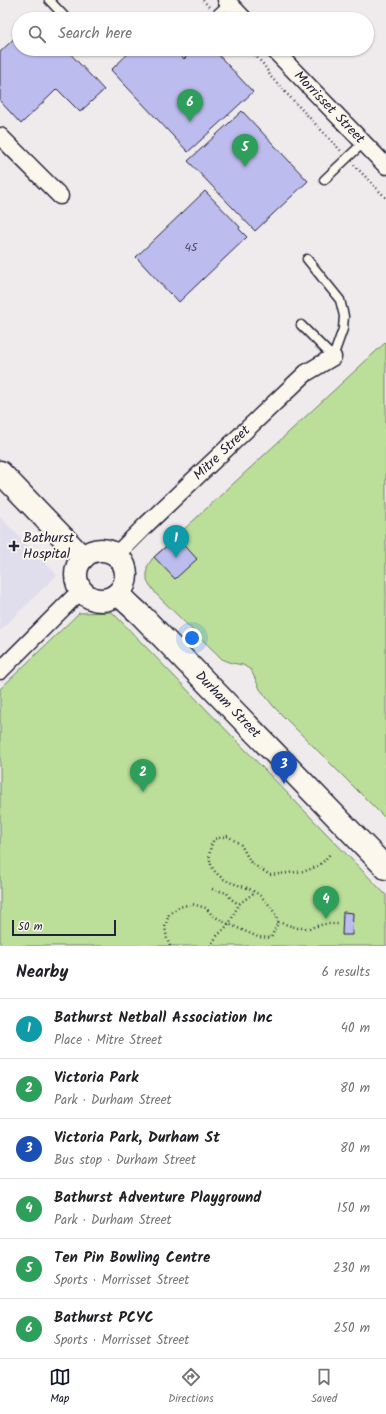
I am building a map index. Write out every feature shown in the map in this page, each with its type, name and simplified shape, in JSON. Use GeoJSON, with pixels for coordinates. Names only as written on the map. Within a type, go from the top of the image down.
{"type":"FeatureCollection","features":[{"type":"Feature","properties":{"kind":"main road"},"geometry":{"type":"LineString","coordinates":[[0,472],[83,558]]}},
{"type":"Feature","properties":{"kind":"main road"},"geometry":{"type":"LineString","coordinates":[[103,550],[116,555],[122,560],[127,574],[126,582],[118,594],[106,600],[99,600],[92,598],[81,590],[78,584],[77,570],[83,558],[89,553],[103,550]]}},
{"type":"Feature","properties":{"kind":"main road","name":"Durham Street"},"geometry":{"type":"LineString","coordinates":[[118,594],[386,868]]}},
{"type":"Feature","properties":{"kind":"street"},"geometry":{"type":"LineString","coordinates":[[228,1],[238,12]]}},
{"type":"Feature","properties":{"kind":"street","name":"Morrisset Street"},"geometry":{"type":"LineString","coordinates":[[280,56],[386,166]]}},
{"type":"Feature","properties":{"kind":"street"},"geometry":{"type":"LineString","coordinates":[[0,136],[60,196]]}},
{"type":"Feature","properties":{"kind":"street","name":"Mitre Street"},"geometry":{"type":"LineString","coordinates":[[116,555],[152,518],[306,373],[333,357]]}},
{"type":"Feature","properties":{"kind":"street"},"geometry":{"type":"LineString","coordinates":[[0,671],[81,590]]}},
{"type":"Feature","properties":{"kind":"lane"},"geometry":{"type":"LineString","coordinates":[[49,0],[60,12]]}},
{"type":"Feature","properties":{"kind":"lane"},"geometry":{"type":"LineString","coordinates":[[218,12],[228,1]]}},
{"type":"Feature","properties":{"kind":"lane"},"geometry":{"type":"LineString","coordinates":[[324,180],[364,143]]}},
{"type":"Feature","properties":{"kind":"lane"},"geometry":{"type":"LineString","coordinates":[[301,326],[333,357],[343,329],[344,316],[340,300],[307,259]]}},
{"type":"Feature","properties":{"kind":"path"},"geometry":{"type":"LineString","coordinates":[[256,56],[264,65],[271,77],[386,198]]}},
{"type":"Feature","properties":{"kind":"path"},"geometry":{"type":"LineString","coordinates":[[170,946],[165,927],[169,914],[179,907],[192,904],[206,908],[212,915],[258,937],[271,938],[278,922],[273,909],[263,898],[250,888],[222,879],[214,871],[210,860],[209,848],[214,839],[228,836],[241,845],[251,863],[270,875],[306,871],[323,862],[331,853]]}},
{"type":"Feature","properties":{"kind":"path"},"geometry":{"type":"LineString","coordinates":[[212,889],[227,893],[231,899],[239,904]]}},
{"type":"Feature","properties":{"kind":"path"},"geometry":{"type":"LineString","coordinates":[[210,946],[216,936],[229,924],[239,904],[254,892]]}},
{"type":"Feature","properties":{"kind":"path"},"geometry":{"type":"LineString","coordinates":[[278,922],[298,928],[310,928],[324,924],[340,924]]}},
{"type":"Feature","properties":{"kind":"shaded area","name":"Bathurst Hospital"},"geometry":{"type":"Polygon","coordinates":[[[0,517],[57,575],[0,631],[0,517]]]}},
{"type":"Feature","properties":{"kind":"green space"},"geometry":{"type":"Polygon","coordinates":[[[386,342],[386,819],[274,707],[260,689],[251,670],[243,665],[222,659],[157,595],[147,581],[147,567],[152,559],[386,342]]]}},
{"type":"Feature","properties":{"kind":"green space"},"geometry":{"type":"Polygon","coordinates":[[[112,612],[386,895],[386,946],[0,946],[0,689],[79,613],[112,612]]]}},
{"type":"Feature","properties":{"kind":"building"},"geometry":{"type":"Polygon","coordinates":[[[12,41],[12,56],[72,56],[104,90],[80,112],[57,89],[21,124],[0,101],[0,52],[12,41]]]}},
{"type":"Feature","properties":{"kind":"building"},"geometry":{"type":"Polygon","coordinates":[[[126,56],[181,56],[184,59],[187,56],[220,56],[253,92],[188,152],[111,70],[126,56]]]}},
{"type":"Feature","properties":{"kind":"building"},"geometry":{"type":"Polygon","coordinates":[[[242,111],[308,181],[255,231],[188,161],[242,111]]]}},
{"type":"Feature","properties":{"kind":"building"},"geometry":{"type":"Polygon","coordinates":[[[205,191],[240,227],[239,229],[247,237],[179,302],[136,257],[205,191]]]}},
{"type":"Feature","properties":{"kind":"building"},"geometry":{"type":"Polygon","coordinates":[[[177,537],[197,559],[175,579],[154,557],[177,537]]]}},
{"type":"Feature","properties":{"kind":"building"},"geometry":{"type":"Polygon","coordinates":[[[343,912],[353,913],[352,935],[342,935],[343,912]]]}},
{"type":"Feature","properties":{"kind":"place","name":"Bathurst PCYC"},"geometry":{"type":"Point","coordinates":[190,122]}},
{"type":"Feature","properties":{"kind":"place","name":"Ten Pin Bowling Centre"},"geometry":{"type":"Point","coordinates":[245,167]}},
{"type":"Feature","properties":{"kind":"place","name":"Bathurst Hospital"},"geometry":{"type":"Point","coordinates":[14,546]}},
{"type":"Feature","properties":{"kind":"place","name":"Bathurst Netball Association Inc"},"geometry":{"type":"Point","coordinates":[176,558]}},
{"type":"Feature","properties":{"kind":"place","name":"Victoria Park, Durham St"},"geometry":{"type":"Point","coordinates":[284,784]}},
{"type":"Feature","properties":{"kind":"place","name":"Victoria Park"},"geometry":{"type":"Point","coordinates":[143,792]}},
{"type":"Feature","properties":{"kind":"place","name":"Bathurst Adventure Playground"},"geometry":{"type":"Point","coordinates":[326,919]}}]}
